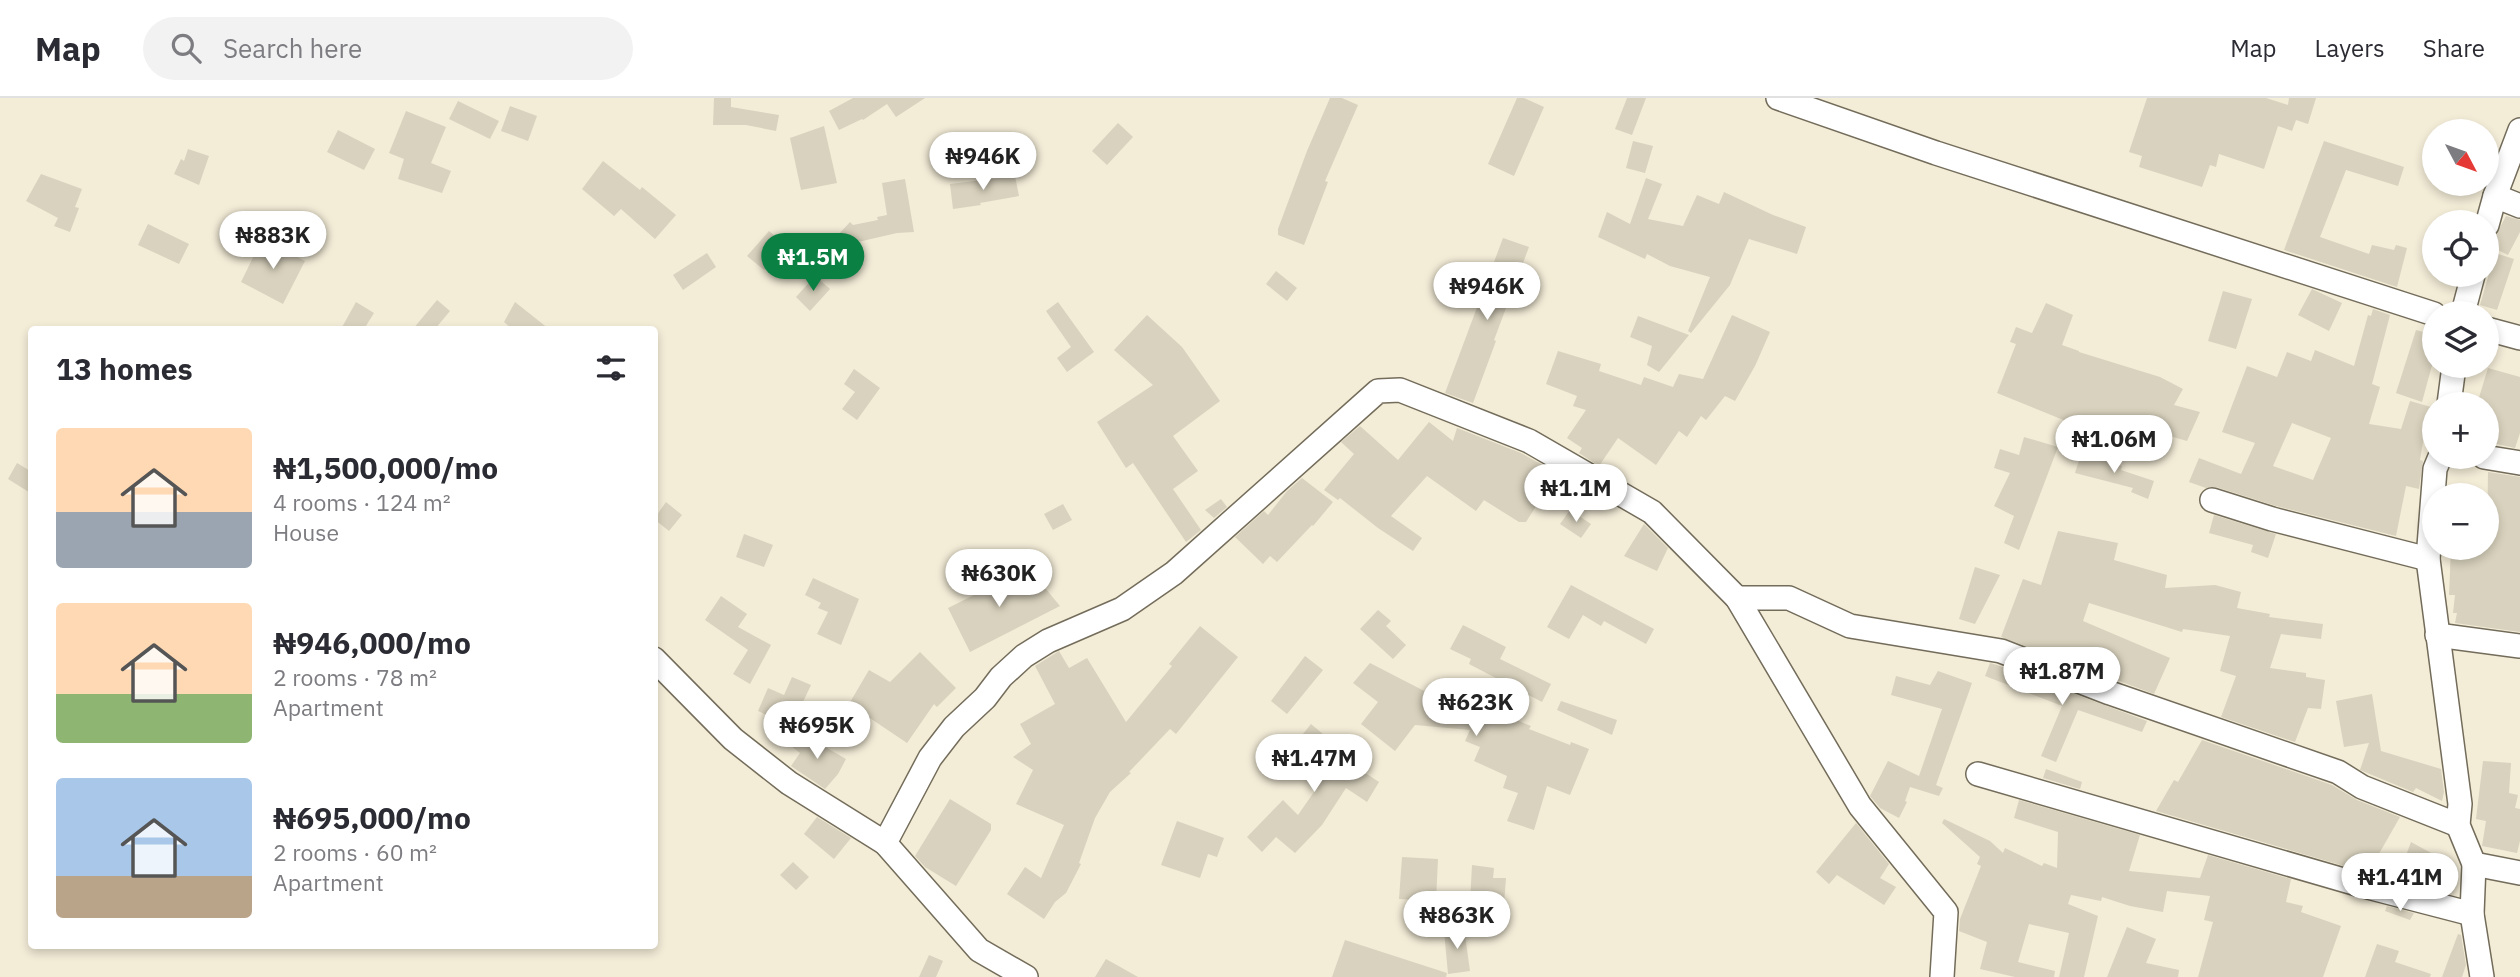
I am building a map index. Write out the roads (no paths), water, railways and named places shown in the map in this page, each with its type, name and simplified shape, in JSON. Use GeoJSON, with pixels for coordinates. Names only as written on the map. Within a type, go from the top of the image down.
{"type":"FeatureCollection","features":[{"type":"Feature","properties":{"kind":"street"},"geometry":{"type":"LineString","coordinates":[[1777,98],[1936,153],[2422,310]]}},
{"type":"Feature","properties":{"kind":"street"},"geometry":{"type":"LineString","coordinates":[[2499,185],[2520,130]]}},
{"type":"Feature","properties":{"kind":"street"},"geometry":{"type":"LineString","coordinates":[[2491,210],[2495,196],[2520,206]]}},
{"type":"Feature","properties":{"kind":"street"},"geometry":{"type":"LineString","coordinates":[[2499,332],[2520,338]]}},
{"type":"Feature","properties":{"kind":"street"},"geometry":{"type":"LineString","coordinates":[[885,843],[930,758],[954,727],[1024,656],[1048,641],[1122,609],[1174,573],[1378,391],[1400,390],[1529,441],[1652,512],[1737,598],[1860,806],[1946,912],[1942,977]]}},
{"type":"Feature","properties":{"kind":"street"},"geometry":{"type":"LineString","coordinates":[[2499,460],[2520,463]]}},
{"type":"Feature","properties":{"kind":"street"},"geometry":{"type":"LineString","coordinates":[[2212,500],[2272,519],[2422,557]]}},
{"type":"Feature","properties":{"kind":"street"},"geometry":{"type":"LineString","coordinates":[[2428,560],[2460,804],[2458,825],[2474,864],[2472,914],[2482,977]]}},
{"type":"Feature","properties":{"kind":"street"},"geometry":{"type":"LineString","coordinates":[[1737,598],[1789,598],[1850,626],[2001,651],[2110,694],[2338,772],[2362,787],[2458,825]]}},
{"type":"Feature","properties":{"kind":"street"},"geometry":{"type":"LineString","coordinates":[[2437,635],[2520,646]]}},
{"type":"Feature","properties":{"kind":"street"},"geometry":{"type":"LineString","coordinates":[[658,663],[733,739],[789,783],[885,843],[979,950],[1026,977]]}},
{"type":"Feature","properties":{"kind":"street"},"geometry":{"type":"LineString","coordinates":[[1978,774],[2364,886],[2472,914]]}},
{"type":"Feature","properties":{"kind":"street"},"geometry":{"type":"LineString","coordinates":[[2474,864],[2520,873]]}}]}
